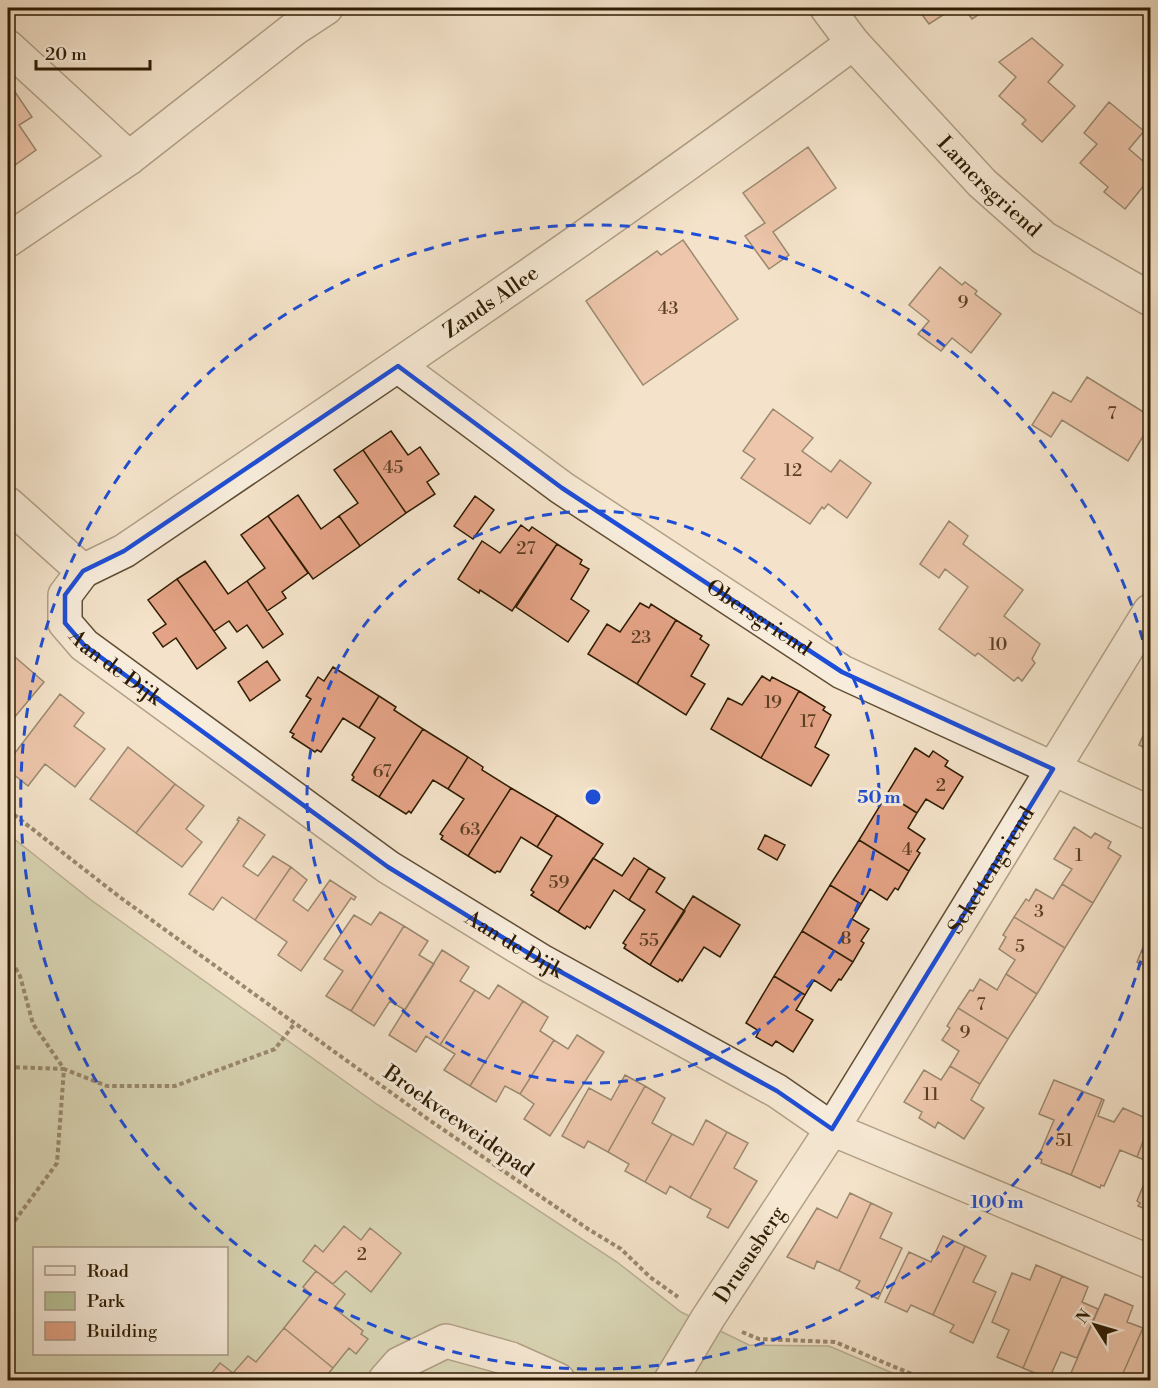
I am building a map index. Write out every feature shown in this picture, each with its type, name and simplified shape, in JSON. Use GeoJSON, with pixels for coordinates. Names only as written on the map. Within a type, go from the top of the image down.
{"type":"FeatureCollection","features":[{"type":"Feature","properties":{"kind":"street"},"geometry":{"type":"LineString","coordinates":[[8,240],[129,158],[286,18],[326,8]]}},
{"type":"Feature","properties":{"kind":"street"},"geometry":{"type":"LineString","coordinates":[[827,8],[853,43]]}},
{"type":"Feature","properties":{"kind":"street","name":"Lamersgriend"},"geometry":{"type":"LineString","coordinates":[[853,43],[982,183],[1044,238],[1150,299]]}},
{"type":"Feature","properties":{"kind":"street","name":"Zands Allee"},"geometry":{"type":"LineString","coordinates":[[83,571],[123,551],[398,366],[746,123],[853,43]]}},
{"type":"Feature","properties":{"kind":"street"},"geometry":{"type":"LineString","coordinates":[[8,47],[129,158]]}},
{"type":"Feature","properties":{"kind":"street","name":"Obersgriend"},"geometry":{"type":"LineString","coordinates":[[398,366],[562,488],[842,672],[1150,813]]}},
{"type":"Feature","properties":{"kind":"street"},"geometry":{"type":"LineString","coordinates":[[8,504],[83,571]]}},
{"type":"Feature","properties":{"kind":"street","name":"Aan de Dijk"},"geometry":{"type":"LineString","coordinates":[[83,571],[65,595],[65,623],[84,645],[388,867],[543,962],[777,1091],[832,1129],[1150,1262]]}},
{"type":"Feature","properties":{"kind":"street","name":"Sekettengriend"},"geometry":{"type":"LineString","coordinates":[[832,1129],[1150,611]]}},
{"type":"Feature","properties":{"kind":"street","name":"Drususberg"},"geometry":{"type":"LineString","coordinates":[[671,1380],[708,1318],[832,1129]]}},
{"type":"Feature","properties":{"kind":"street"},"geometry":{"type":"LineString","coordinates":[[385,1380],[399,1364],[446,1341],[511,1359],[558,1380]]}},
{"type":"Feature","properties":{"kind":"path","name":"Broekveeweidepad"},"geometry":{"type":"LineString","coordinates":[[8,810],[121,898],[425,1117],[621,1250],[650,1277],[708,1318],[759,1339],[835,1342],[926,1380]]}},
{"type":"Feature","properties":{"kind":"path"},"geometry":{"type":"LineString","coordinates":[[8,955],[20,976],[33,1024],[64,1069],[57,1163],[8,1230]]}},
{"type":"Feature","properties":{"kind":"path"},"geometry":{"type":"LineString","coordinates":[[8,1067],[64,1069],[107,1086],[175,1086],[275,1049],[295,1023]]}},
{"type":"Feature","properties":{"kind":"highlighted area"},"geometry":{"type":"Polygon","coordinates":[[[398,366],[562,488],[842,672],[1053,769],[832,1129],[777,1091],[543,962],[388,867],[84,645],[65,623],[65,595],[83,571],[124,551],[398,366]]]}},
{"type":"Feature","properties":{"kind":"green space"},"geometry":{"type":"Polygon","coordinates":[[[8,834],[91,900],[378,1105],[617,1262],[681,1312],[749,1345],[829,1346],[909,1380],[8,1380],[8,834]]]}},
{"type":"Feature","properties":{"kind":"building"},"geometry":{"type":"Polygon","coordinates":[[[917,8],[954,8],[929,24],[917,8]]]}},
{"type":"Feature","properties":{"kind":"building"},"geometry":{"type":"Polygon","coordinates":[[[964,8],[989,8],[972,19],[964,8]]]}},
{"type":"Feature","properties":{"kind":"building"},"geometry":{"type":"Polygon","coordinates":[[[1032,38],[1063,65],[1048,82],[1075,106],[1042,142],[1022,124],[1026,120],[999,96],[1016,77],[999,62],[1032,38]]]}},
{"type":"Feature","properties":{"kind":"building"},"geometry":{"type":"Polygon","coordinates":[[[13,89],[32,117],[19,125],[36,150],[8,170],[8,93],[13,89]]]}},
{"type":"Feature","properties":{"kind":"building"},"geometry":{"type":"Polygon","coordinates":[[[1109,102],[1144,131],[1129,149],[1150,167],[1150,178],[1125,209],[1104,192],[1108,187],[1080,163],[1097,144],[1084,133],[1109,102]]]}},
{"type":"Feature","properties":{"kind":"building"},"geometry":{"type":"Polygon","coordinates":[[[808,147],[836,188],[773,232],[789,255],[769,269],[745,236],[765,223],[743,193],[808,147]]]}},
{"type":"Feature","properties":{"kind":"building"},"geometry":{"type":"Polygon","coordinates":[[[683,240],[738,319],[643,385],[586,301],[657,251],[661,255],[683,240]]]}},
{"type":"Feature","properties":{"kind":"building"},"geometry":{"type":"Polygon","coordinates":[[[940,267],[962,285],[965,282],[977,291],[975,294],[1001,314],[971,353],[952,338],[941,351],[918,334],[929,321],[909,305],[940,267]]]}},
{"type":"Feature","properties":{"kind":"building"},"geometry":{"type":"Polygon","coordinates":[[[1087,377],[1150,416],[1150,425],[1128,461],[1062,420],[1051,437],[1032,425],[1053,392],[1071,402],[1087,377]]]}},
{"type":"Feature","properties":{"kind":"building"},"geometry":{"type":"Polygon","coordinates":[[[773,409],[813,438],[802,451],[831,472],[840,460],[871,483],[847,518],[828,504],[824,509],[822,507],[810,524],[741,478],[755,459],[743,451],[773,409]]]}},
{"type":"Feature","properties":{"kind":"building"},"geometry":{"type":"Polygon","coordinates":[[[391,431],[408,455],[420,447],[439,474],[427,482],[435,494],[406,513],[363,450],[391,431]]]}},
{"type":"Feature","properties":{"kind":"building"},"geometry":{"type":"Polygon","coordinates":[[[363,450],[406,513],[360,546],[339,516],[358,503],[334,470],[363,450]]]}},
{"type":"Feature","properties":{"kind":"building"},"geometry":{"type":"Polygon","coordinates":[[[298,495],[321,529],[339,516],[360,546],[313,579],[268,516],[298,495]]]}},
{"type":"Feature","properties":{"kind":"building"},"geometry":{"type":"Polygon","coordinates":[[[475,496],[494,510],[473,539],[454,526],[475,496]]]}},
{"type":"Feature","properties":{"kind":"building"},"geometry":{"type":"Polygon","coordinates":[[[268,516],[308,573],[282,592],[286,598],[267,611],[247,581],[265,568],[241,535],[268,516]]]}},
{"type":"Feature","properties":{"kind":"building"},"geometry":{"type":"Polygon","coordinates":[[[949,521],[968,536],[963,544],[1023,590],[1004,616],[1040,644],[1032,659],[1035,663],[1022,681],[1018,677],[1014,681],[978,653],[975,656],[939,629],[968,587],[945,569],[939,578],[920,564],[949,521]]]}},
{"type":"Feature","properties":{"kind":"building"},"geometry":{"type":"Polygon","coordinates":[[[521,525],[529,531],[532,527],[557,544],[512,611],[458,579],[482,541],[500,553],[521,525]]]}},
{"type":"Feature","properties":{"kind":"building"},"geometry":{"type":"Polygon","coordinates":[[[557,544],[582,560],[580,564],[589,569],[571,599],[589,611],[568,642],[516,607],[557,544]]]}},
{"type":"Feature","properties":{"kind":"building"},"geometry":{"type":"Polygon","coordinates":[[[205,561],[228,594],[247,581],[283,634],[263,648],[247,625],[237,632],[229,621],[214,631],[177,579],[205,561]]]}},
{"type":"Feature","properties":{"kind":"building"},"geometry":{"type":"Polygon","coordinates":[[[177,579],[226,648],[197,669],[176,638],[163,647],[153,633],[166,624],[148,600],[177,579]]]}},
{"type":"Feature","properties":{"kind":"building"},"geometry":{"type":"Polygon","coordinates":[[[640,603],[649,608],[651,604],[676,620],[637,684],[588,654],[607,624],[620,632],[640,603]]]}},
{"type":"Feature","properties":{"kind":"building"},"geometry":{"type":"Polygon","coordinates":[[[676,620],[702,636],[700,639],[709,645],[691,676],[705,684],[686,715],[637,684],[676,620]]]}},
{"type":"Feature","properties":{"kind":"building"},"geometry":{"type":"Polygon","coordinates":[[[8,651],[44,682],[8,725],[8,651]]]}},
{"type":"Feature","properties":{"kind":"building"},"geometry":{"type":"Polygon","coordinates":[[[267,661],[280,680],[250,701],[238,682],[267,661]]]}},
{"type":"Feature","properties":{"kind":"building"},"geometry":{"type":"Polygon","coordinates":[[[333,667],[379,696],[359,728],[343,718],[321,752],[317,750],[315,752],[292,737],[294,734],[290,732],[311,699],[306,696],[318,677],[324,681],[333,667]]]}},
{"type":"Feature","properties":{"kind":"building"},"geometry":{"type":"Polygon","coordinates":[[[762,676],[770,681],[772,677],[799,691],[761,758],[711,729],[728,698],[742,705],[762,676]]]}},
{"type":"Feature","properties":{"kind":"building"},"geometry":{"type":"Polygon","coordinates":[[[799,691],[825,707],[823,710],[831,715],[815,747],[829,755],[811,786],[761,758],[799,691]]]}},
{"type":"Feature","properties":{"kind":"building"},"geometry":{"type":"Polygon","coordinates":[[[60,694],[84,713],[74,726],[105,749],[75,787],[45,764],[28,786],[8,770],[8,762],[60,694]]]}},
{"type":"Feature","properties":{"kind":"building"},"geometry":{"type":"Polygon","coordinates":[[[379,696],[396,707],[394,710],[423,729],[379,797],[352,780],[354,777],[352,775],[375,738],[359,728],[379,696]]]}},
{"type":"Feature","properties":{"kind":"building"},"geometry":{"type":"Polygon","coordinates":[[[1150,720],[1150,750],[1139,745],[1150,720]]]}},
{"type":"Feature","properties":{"kind":"building"},"geometry":{"type":"Polygon","coordinates":[[[423,729],[468,757],[448,789],[433,780],[411,813],[409,811],[406,814],[379,797],[423,729]]]}},
{"type":"Feature","properties":{"kind":"building"},"geometry":{"type":"Polygon","coordinates":[[[128,747],[175,784],[136,833],[90,799],[128,747]]]}},
{"type":"Feature","properties":{"kind":"building"},"geometry":{"type":"Polygon","coordinates":[[[915,748],[929,757],[933,751],[948,761],[945,766],[963,777],[943,809],[926,799],[917,813],[887,794],[915,748]]]}},
{"type":"Feature","properties":{"kind":"building"},"geometry":{"type":"Polygon","coordinates":[[[468,757],[483,767],[482,770],[511,788],[468,856],[441,839],[443,836],[440,834],[464,799],[448,789],[468,757]]]}},
{"type":"Feature","properties":{"kind":"building"},"geometry":{"type":"Polygon","coordinates":[[[175,784],[204,806],[186,829],[202,842],[182,867],[136,833],[175,784]]]}},
{"type":"Feature","properties":{"kind":"building"},"geometry":{"type":"Polygon","coordinates":[[[511,788],[557,815],[537,847],[521,837],[500,872],[495,873],[468,856],[511,788]]]}},
{"type":"Feature","properties":{"kind":"building"},"geometry":{"type":"Polygon","coordinates":[[[887,794],[917,813],[908,828],[925,839],[909,871],[859,840],[887,794]]]}},
{"type":"Feature","properties":{"kind":"building"},"geometry":{"type":"Polygon","coordinates":[[[557,815],[603,844],[558,912],[531,895],[534,892],[531,890],[552,856],[537,847],[557,815]]]}},
{"type":"Feature","properties":{"kind":"building"},"geometry":{"type":"Polygon","coordinates":[[[239,817],[265,835],[243,866],[258,876],[273,856],[291,867],[255,920],[222,897],[213,910],[189,894],[239,821],[237,820],[239,817]]]}},
{"type":"Feature","properties":{"kind":"building"},"geometry":{"type":"Polygon","coordinates":[[[1074,827],[1091,838],[1095,833],[1111,842],[1108,848],[1121,856],[1093,903],[1062,884],[1072,869],[1054,859],[1074,827]]]}},
{"type":"Feature","properties":{"kind":"building"},"geometry":{"type":"Polygon","coordinates":[[[765,835],[785,845],[777,860],[758,849],[765,835]]]}},
{"type":"Feature","properties":{"kind":"building"},"geometry":{"type":"Polygon","coordinates":[[[859,840],[909,871],[898,890],[895,888],[887,900],[870,889],[861,904],[830,885],[859,840]]]}},
{"type":"Feature","properties":{"kind":"building"},"geometry":{"type":"Polygon","coordinates":[[[593,858],[622,876],[634,858],[649,868],[629,900],[614,890],[590,928],[587,926],[585,929],[558,912],[593,858]]]}},
{"type":"Feature","properties":{"kind":"building"},"geometry":{"type":"Polygon","coordinates":[[[291,867],[307,880],[293,900],[308,911],[330,880],[356,897],[354,900],[351,898],[301,971],[278,955],[287,942],[255,920],[291,867]]]}},
{"type":"Feature","properties":{"kind":"building"},"geometry":{"type":"Polygon","coordinates":[[[649,868],[665,878],[656,892],[685,911],[650,965],[624,948],[626,945],[623,943],[645,910],[629,900],[649,868]]]}},
{"type":"Feature","properties":{"kind":"building"},"geometry":{"type":"Polygon","coordinates":[[[1062,884],[1093,903],[1065,948],[1014,917],[1026,899],[1029,901],[1036,889],[1053,899],[1062,884]]]}},
{"type":"Feature","properties":{"kind":"building"},"geometry":{"type":"Polygon","coordinates":[[[830,885],[861,904],[852,919],[869,929],[861,941],[864,943],[853,962],[802,931],[830,885]]]}},
{"type":"Feature","properties":{"kind":"building"},"geometry":{"type":"Polygon","coordinates":[[[693,896],[740,925],[720,957],[704,947],[682,981],[680,979],[678,982],[650,965],[693,896]]]}},
{"type":"Feature","properties":{"kind":"building"},"geometry":{"type":"Polygon","coordinates":[[[380,912],[404,926],[351,1011],[326,996],[343,971],[324,959],[354,915],[371,925],[380,912]]]}},
{"type":"Feature","properties":{"kind":"building"},"geometry":{"type":"Polygon","coordinates":[[[1014,917],[1065,948],[1037,994],[1006,974],[1015,960],[999,949],[1006,937],[1003,935],[1014,917]]]}},
{"type":"Feature","properties":{"kind":"building"},"geometry":{"type":"Polygon","coordinates":[[[404,926],[428,941],[419,955],[434,964],[405,1010],[390,1001],[374,1026],[351,1011],[404,926]]]}},
{"type":"Feature","properties":{"kind":"building"},"geometry":{"type":"Polygon","coordinates":[[[1150,930],[1150,968],[1137,962],[1150,930]]]}},
{"type":"Feature","properties":{"kind":"building"},"geometry":{"type":"Polygon","coordinates":[[[802,931],[853,962],[831,991],[814,980],[805,995],[774,976],[802,931]]]}},
{"type":"Feature","properties":{"kind":"building"},"geometry":{"type":"Polygon","coordinates":[[[442,950],[469,967],[460,981],[475,990],[440,1045],[426,1036],[416,1052],[389,1035],[442,950]]]}},
{"type":"Feature","properties":{"kind":"building"},"geometry":{"type":"Polygon","coordinates":[[[1006,974],[1037,994],[1008,1039],[958,1008],[980,979],[997,990],[1006,974]]]}},
{"type":"Feature","properties":{"kind":"building"},"geometry":{"type":"Polygon","coordinates":[[[774,976],[805,995],[796,1010],[813,1020],[793,1052],[776,1041],[772,1046],[756,1037],[759,1031],[746,1023],[774,976]]]}},
{"type":"Feature","properties":{"kind":"building"},"geometry":{"type":"Polygon","coordinates":[[[498,985],[523,1001],[470,1086],[444,1070],[455,1054],[440,1045],[475,990],[489,999],[498,985]]]}},
{"type":"Feature","properties":{"kind":"building"},"geometry":{"type":"Polygon","coordinates":[[[523,1001],[548,1017],[540,1031],[554,1040],[520,1094],[505,1086],[496,1102],[470,1086],[523,1001]]]}},
{"type":"Feature","properties":{"kind":"building"},"geometry":{"type":"Polygon","coordinates":[[[958,1008],[1008,1039],[980,1084],[950,1066],[959,1051],[942,1040],[958,1008]]]}},
{"type":"Feature","properties":{"kind":"building"},"geometry":{"type":"Polygon","coordinates":[[[577,1035],[604,1052],[550,1136],[524,1119],[534,1104],[520,1094],[554,1040],[568,1049],[577,1035]]]}},
{"type":"Feature","properties":{"kind":"building"},"geometry":{"type":"Polygon","coordinates":[[[950,1066],[980,1084],[971,1100],[984,1108],[964,1139],[938,1122],[935,1128],[919,1118],[922,1112],[904,1102],[924,1070],[941,1080],[950,1066]]]}},
{"type":"Feature","properties":{"kind":"building"},"geometry":{"type":"Polygon","coordinates":[[[625,1075],[645,1086],[608,1152],[588,1141],[584,1148],[562,1136],[589,1088],[611,1100],[625,1075]]]}},
{"type":"Feature","properties":{"kind":"building"},"geometry":{"type":"Polygon","coordinates":[[[1054,1080],[1102,1099],[1071,1175],[1041,1163],[1042,1160],[1038,1158],[1054,1120],[1039,1114],[1054,1080]]]}},
{"type":"Feature","properties":{"kind":"building"},"geometry":{"type":"Polygon","coordinates":[[[645,1086],[665,1098],[652,1123],[672,1134],[645,1182],[625,1171],[629,1164],[608,1152],[645,1086]]]}},
{"type":"Feature","properties":{"kind":"building"},"geometry":{"type":"Polygon","coordinates":[[[1102,1099],[1104,1100],[1098,1116],[1114,1122],[1123,1108],[1150,1120],[1150,1123],[1137,1157],[1120,1150],[1104,1186],[1101,1185],[1100,1188],[1071,1175],[1102,1099]]]}},
{"type":"Feature","properties":{"kind":"building"},"geometry":{"type":"Polygon","coordinates":[[[706,1120],[727,1132],[690,1198],[670,1186],[666,1194],[645,1182],[672,1134],[693,1145],[706,1120]]]}},
{"type":"Feature","properties":{"kind":"building"},"geometry":{"type":"Polygon","coordinates":[[[1150,1123],[1150,1162],[1137,1157],[1150,1123]]]}},
{"type":"Feature","properties":{"kind":"building"},"geometry":{"type":"Polygon","coordinates":[[[727,1132],[748,1143],[734,1168],[757,1181],[728,1228],[707,1217],[711,1209],[690,1198],[727,1132]]]}},
{"type":"Feature","properties":{"kind":"building"},"geometry":{"type":"Polygon","coordinates":[[[1150,1169],[1150,1211],[1138,1206],[1140,1203],[1137,1201],[1150,1169]]]}},
{"type":"Feature","properties":{"kind":"building"},"geometry":{"type":"Polygon","coordinates":[[[850,1193],[871,1203],[839,1271],[817,1261],[814,1269],[787,1257],[817,1208],[837,1218],[850,1193]]]}},
{"type":"Feature","properties":{"kind":"building"},"geometry":{"type":"Polygon","coordinates":[[[871,1203],[892,1213],[880,1238],[902,1248],[878,1299],[856,1288],[860,1281],[839,1271],[871,1203]]]}},
{"type":"Feature","properties":{"kind":"building"},"geometry":{"type":"Polygon","coordinates":[[[344,1226],[361,1240],[370,1228],[401,1253],[371,1292],[346,1271],[333,1284],[303,1261],[315,1245],[323,1252],[344,1226]]]}},
{"type":"Feature","properties":{"kind":"building"},"geometry":{"type":"Polygon","coordinates":[[[943,1236],[965,1246],[933,1315],[911,1305],[907,1312],[885,1302],[909,1252],[931,1262],[943,1236]]]}},
{"type":"Feature","properties":{"kind":"building"},"geometry":{"type":"Polygon","coordinates":[[[965,1246],[986,1256],[973,1282],[996,1292],[973,1343],[950,1332],[954,1325],[933,1315],[965,1246]]]}},
{"type":"Feature","properties":{"kind":"building"},"geometry":{"type":"Polygon","coordinates":[[[1036,1265],[1062,1276],[1023,1368],[997,1357],[1009,1330],[992,1322],[1012,1273],[1030,1280],[1036,1265]]]}},
{"type":"Feature","properties":{"kind":"building"},"geometry":{"type":"Polygon","coordinates":[[[316,1271],[345,1294],[334,1308],[363,1331],[361,1334],[368,1339],[356,1354],[349,1348],[333,1368],[284,1328],[311,1294],[303,1287],[316,1271]]]}},
{"type":"Feature","properties":{"kind":"building"},"geometry":{"type":"Polygon","coordinates":[[[1062,1276],[1088,1287],[1082,1302],[1098,1309],[1077,1358],[1061,1352],[1049,1379],[1023,1368],[1062,1276]]]}},
{"type":"Feature","properties":{"kind":"building"},"geometry":{"type":"Polygon","coordinates":[[[1105,1294],[1133,1306],[1127,1322],[1143,1328],[1120,1380],[1068,1380],[1105,1294]]]}},
{"type":"Feature","properties":{"kind":"building"},"geometry":{"type":"Polygon","coordinates":[[[284,1328],[333,1368],[323,1380],[243,1380],[233,1373],[248,1356],[256,1362],[284,1328]]]}},
{"type":"Feature","properties":{"kind":"building"},"geometry":{"type":"Polygon","coordinates":[[[1143,1328],[1150,1332],[1150,1380],[1120,1380],[1143,1328]]]}},
{"type":"Feature","properties":{"kind":"building"},"geometry":{"type":"Polygon","coordinates":[[[220,1363],[243,1380],[207,1379],[220,1363]]]}}]}
